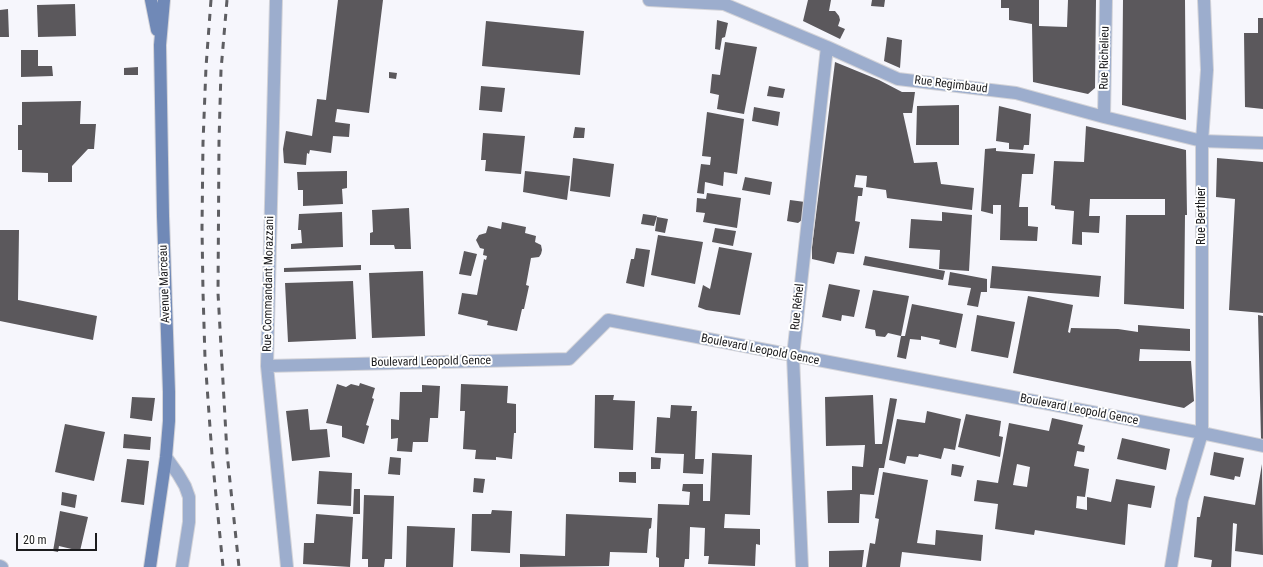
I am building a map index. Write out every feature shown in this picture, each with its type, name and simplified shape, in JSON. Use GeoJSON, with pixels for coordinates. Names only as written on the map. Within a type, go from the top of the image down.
{"type":"FeatureCollection","features":[{"type":"Feature","properties":{"kind":"street"},"geometry":{"type":"LineString","coordinates":[[152,0],[160,45]]}},
{"type":"Feature","properties":{"kind":"street","name":"Avenue Marceau"},"geometry":{"type":"LineString","coordinates":[[150,567],[166,457],[169,392],[163,216],[160,45],[164,0]]}},
{"type":"Feature","properties":{"kind":"street","name":"Rue Commandant Morazzani"},"geometry":{"type":"LineString","coordinates":[[276,0],[268,366],[287,567]]}},
{"type":"Feature","properties":{"kind":"street","name":"Rue Regimbaud"},"geometry":{"type":"LineString","coordinates":[[649,0],[724,4],[827,47],[898,79],[1016,93],[1202,141],[1263,144]]}},
{"type":"Feature","properties":{"kind":"street","name":"Rue Richelieu"},"geometry":{"type":"LineString","coordinates":[[1104,116],[1106,0]]}},
{"type":"Feature","properties":{"kind":"street","name":"Rue Berthier"},"geometry":{"type":"LineString","coordinates":[[1171,567],[1182,500],[1202,433],[1202,141],[1208,70],[1204,0]]}},
{"type":"Feature","properties":{"kind":"street","name":"Rue Réhel"},"geometry":{"type":"LineString","coordinates":[[802,567],[793,356],[827,47]]}},
{"type":"Feature","properties":{"kind":"street","name":"Boulevard Leopold Gence"},"geometry":{"type":"LineString","coordinates":[[268,366],[569,359],[608,320],[1202,433],[1263,446]]}},
{"type":"Feature","properties":{"kind":"street"},"geometry":{"type":"LineString","coordinates":[[166,457],[185,486],[189,497],[189,522],[182,567]]}},
{"type":"Feature","properties":{"kind":"building"},"geometry":{"type":"Polygon","coordinates":[[[338,0],[383,0],[369,113],[337,109],[335,122],[350,124],[349,137],[333,136],[331,153],[310,150],[309,154],[307,153],[306,165],[284,163],[283,149],[286,131],[312,136],[317,99],[326,100],[338,0]]]}},
{"type":"Feature","properties":{"kind":"building"},"geometry":{"type":"Polygon","coordinates":[[[808,0],[831,0],[829,11],[835,11],[840,20],[838,26],[845,29],[840,39],[803,21],[808,0]]]}},
{"type":"Feature","properties":{"kind":"building"},"geometry":{"type":"Polygon","coordinates":[[[872,0],[885,0],[884,7],[871,6],[872,0]]]}},
{"type":"Feature","properties":{"kind":"building"},"geometry":{"type":"Polygon","coordinates":[[[1001,0],[1039,0],[1039,26],[1067,27],[1068,0],[1096,0],[1095,88],[1088,94],[1033,82],[1032,24],[1009,20],[1009,8],[1001,8],[1001,0]]]}},
{"type":"Feature","properties":{"kind":"building"},"geometry":{"type":"Polygon","coordinates":[[[1123,0],[1185,0],[1186,120],[1122,105],[1123,0]]]}},
{"type":"Feature","properties":{"kind":"building"},"geometry":{"type":"Polygon","coordinates":[[[75,4],[76,36],[38,37],[37,5],[75,4]]]}},
{"type":"Feature","properties":{"kind":"building"},"geometry":{"type":"Polygon","coordinates":[[[8,9],[9,37],[0,37],[0,10],[8,9]]]}},
{"type":"Feature","properties":{"kind":"building"},"geometry":{"type":"Polygon","coordinates":[[[1258,18],[1263,18],[1263,109],[1245,107],[1244,33],[1258,33],[1258,18]]]}},
{"type":"Feature","properties":{"kind":"building"},"geometry":{"type":"Polygon","coordinates":[[[717,20],[728,23],[725,37],[722,38],[720,50],[715,49],[717,20]]]}},
{"type":"Feature","properties":{"kind":"building"},"geometry":{"type":"Polygon","coordinates":[[[486,21],[584,31],[580,75],[482,66],[486,21]]]}},
{"type":"Feature","properties":{"kind":"building"},"geometry":{"type":"Polygon","coordinates":[[[887,37],[902,40],[900,68],[884,61],[887,37]]]}},
{"type":"Feature","properties":{"kind":"building"},"geometry":{"type":"Polygon","coordinates":[[[725,42],[757,47],[744,114],[717,109],[719,95],[710,93],[712,74],[720,75],[725,42]]]}},
{"type":"Feature","properties":{"kind":"building"},"geometry":{"type":"Polygon","coordinates":[[[21,50],[38,50],[38,66],[52,66],[53,76],[21,77],[21,50]]]}},
{"type":"Feature","properties":{"kind":"building"},"geometry":{"type":"Polygon","coordinates":[[[835,62],[879,80],[902,92],[915,92],[912,113],[903,113],[914,163],[937,162],[941,184],[974,188],[972,210],[887,198],[886,190],[866,187],[867,176],[856,175],[854,187],[863,188],[862,196],[858,196],[855,221],[860,222],[854,254],[837,252],[834,264],[812,259],[812,247],[835,62]]]}},
{"type":"Feature","properties":{"kind":"building"},"geometry":{"type":"Polygon","coordinates":[[[138,67],[138,75],[124,75],[124,68],[138,67]]]}},
{"type":"Feature","properties":{"kind":"building"},"geometry":{"type":"Polygon","coordinates":[[[389,72],[397,73],[396,79],[389,78],[389,72]]]}},
{"type":"Feature","properties":{"kind":"building"},"geometry":{"type":"Polygon","coordinates":[[[481,86],[505,88],[502,112],[479,110],[481,86]]]}},
{"type":"Feature","properties":{"kind":"building"},"geometry":{"type":"Polygon","coordinates":[[[769,86],[785,89],[783,98],[767,96],[769,86]]]}},
{"type":"Feature","properties":{"kind":"building"},"geometry":{"type":"Polygon","coordinates":[[[81,101],[80,124],[96,124],[94,149],[88,149],[72,166],[72,182],[48,182],[48,173],[22,172],[22,150],[18,150],[18,125],[22,125],[22,102],[81,101]]]}},
{"type":"Feature","properties":{"kind":"building"},"geometry":{"type":"Polygon","coordinates":[[[959,105],[959,145],[916,145],[917,106],[959,105]]]}},
{"type":"Feature","properties":{"kind":"building"},"geometry":{"type":"Polygon","coordinates":[[[999,106],[1031,114],[1029,145],[1024,145],[1023,150],[1009,149],[1009,143],[996,141],[999,106]]]}},
{"type":"Feature","properties":{"kind":"building"},"geometry":{"type":"Polygon","coordinates":[[[754,107],[780,112],[778,126],[752,121],[754,107]]]}},
{"type":"Feature","properties":{"kind":"building"},"geometry":{"type":"Polygon","coordinates":[[[707,112],[744,119],[737,174],[724,172],[723,186],[705,182],[704,194],[697,193],[701,164],[710,165],[711,157],[702,156],[707,112]]]}},
{"type":"Feature","properties":{"kind":"building"},"geometry":{"type":"Polygon","coordinates":[[[1086,126],[1186,150],[1187,215],[1185,215],[1184,309],[1124,304],[1126,215],[1165,215],[1165,199],[1090,199],[1089,216],[1100,216],[1099,233],[1082,232],[1082,245],[1072,244],[1074,211],[1055,209],[1055,206],[1051,205],[1054,161],[1084,162],[1086,126]]]}},
{"type":"Feature","properties":{"kind":"building"},"geometry":{"type":"Polygon","coordinates":[[[575,127],[585,128],[584,138],[573,138],[575,127]]]}},
{"type":"Feature","properties":{"kind":"building"},"geometry":{"type":"Polygon","coordinates":[[[483,133],[525,136],[521,174],[485,171],[486,160],[481,160],[483,133]]]}},
{"type":"Feature","properties":{"kind":"building"},"geometry":{"type":"Polygon","coordinates":[[[996,148],[996,151],[1035,154],[1033,174],[1022,174],[1019,207],[1028,207],[1028,226],[1038,227],[1037,241],[1000,240],[1001,205],[993,205],[993,214],[981,211],[985,149],[996,148]]]}},
{"type":"Feature","properties":{"kind":"building"},"geometry":{"type":"Polygon","coordinates":[[[573,158],[614,164],[610,197],[570,191],[573,158]]]}},
{"type":"Feature","properties":{"kind":"building"},"geometry":{"type":"Polygon","coordinates":[[[1217,158],[1263,162],[1263,313],[1229,310],[1235,199],[1216,197],[1217,158]]]}},
{"type":"Feature","properties":{"kind":"building"},"geometry":{"type":"Polygon","coordinates":[[[347,171],[347,188],[342,189],[343,204],[303,206],[303,190],[298,190],[297,172],[347,171]]]}},
{"type":"Feature","properties":{"kind":"building"},"geometry":{"type":"Polygon","coordinates":[[[525,171],[570,176],[567,200],[523,192],[525,171]]]}},
{"type":"Feature","properties":{"kind":"building"},"geometry":{"type":"Polygon","coordinates":[[[745,177],[772,182],[770,195],[742,190],[745,177]]]}},
{"type":"Feature","properties":{"kind":"building"},"geometry":{"type":"Polygon","coordinates":[[[707,193],[741,198],[737,228],[703,222],[705,213],[696,212],[697,198],[706,199],[707,193]]]}},
{"type":"Feature","properties":{"kind":"building"},"geometry":{"type":"Polygon","coordinates":[[[790,200],[805,202],[802,220],[798,223],[787,221],[790,200]]]}},
{"type":"Feature","properties":{"kind":"building"},"geometry":{"type":"Polygon","coordinates":[[[409,208],[411,249],[395,249],[394,245],[370,245],[370,233],[373,232],[372,210],[409,208]]]}},
{"type":"Feature","properties":{"kind":"building"},"geometry":{"type":"Polygon","coordinates":[[[342,212],[343,247],[291,249],[291,244],[302,243],[301,230],[298,230],[299,214],[342,212]]]}},
{"type":"Feature","properties":{"kind":"building"},"geometry":{"type":"Polygon","coordinates":[[[942,212],[972,215],[969,271],[939,269],[940,250],[909,248],[911,219],[942,221],[942,212]]]}},
{"type":"Feature","properties":{"kind":"building"},"geometry":{"type":"Polygon","coordinates":[[[643,214],[657,216],[654,226],[641,224],[643,214]]]}},
{"type":"Feature","properties":{"kind":"building"},"geometry":{"type":"Polygon","coordinates":[[[657,217],[668,219],[665,233],[655,231],[657,217]]]}},
{"type":"Feature","properties":{"kind":"building"},"geometry":{"type":"Polygon","coordinates":[[[502,222],[526,227],[525,233],[536,236],[535,242],[541,245],[542,250],[539,257],[531,258],[526,285],[529,286],[517,331],[487,325],[488,321],[458,314],[462,293],[477,295],[484,259],[486,260],[487,256],[483,255],[484,249],[480,248],[476,240],[479,235],[486,233],[488,226],[501,229],[502,222]]]}},
{"type":"Feature","properties":{"kind":"building"},"geometry":{"type":"Polygon","coordinates":[[[715,228],[736,231],[733,246],[712,242],[715,228]]]}},
{"type":"Feature","properties":{"kind":"building"},"geometry":{"type":"Polygon","coordinates":[[[0,230],[19,230],[18,300],[97,316],[93,340],[0,321],[0,230]]]}},
{"type":"Feature","properties":{"kind":"building"},"geometry":{"type":"Polygon","coordinates":[[[658,235],[703,242],[695,284],[651,275],[658,235]]]}},
{"type":"Feature","properties":{"kind":"building"},"geometry":{"type":"Polygon","coordinates":[[[719,247],[752,253],[740,315],[706,310],[698,307],[703,285],[710,289],[719,247]]]}},
{"type":"Feature","properties":{"kind":"building"},"geometry":{"type":"Polygon","coordinates":[[[636,248],[650,250],[644,287],[626,283],[631,259],[634,259],[636,248]]]}},
{"type":"Feature","properties":{"kind":"building"},"geometry":{"type":"Polygon","coordinates":[[[464,251],[477,254],[471,276],[459,274],[464,251]]]}},
{"type":"Feature","properties":{"kind":"building"},"geometry":{"type":"Polygon","coordinates":[[[865,256],[945,271],[943,280],[863,265],[865,256]]]}},
{"type":"Feature","properties":{"kind":"building"},"geometry":{"type":"Polygon","coordinates":[[[361,265],[361,270],[284,272],[284,268],[361,265]]]}},
{"type":"Feature","properties":{"kind":"building"},"geometry":{"type":"Polygon","coordinates":[[[992,266],[1101,276],[1099,297],[990,288],[992,266]]]}},
{"type":"Feature","properties":{"kind":"building"},"geometry":{"type":"Polygon","coordinates":[[[423,271],[425,336],[372,338],[369,273],[423,271]]]}},
{"type":"Feature","properties":{"kind":"building"},"geometry":{"type":"Polygon","coordinates":[[[950,272],[987,279],[987,292],[981,292],[978,307],[967,305],[971,288],[948,285],[950,272]]]}},
{"type":"Feature","properties":{"kind":"building"},"geometry":{"type":"Polygon","coordinates":[[[353,281],[356,339],[288,342],[285,283],[353,281]]]}},
{"type":"Feature","properties":{"kind":"building"},"geometry":{"type":"Polygon","coordinates":[[[829,284],[860,290],[854,317],[842,315],[841,321],[822,317],[829,284]]]}},
{"type":"Feature","properties":{"kind":"building"},"geometry":{"type":"Polygon","coordinates":[[[873,290],[909,296],[901,336],[888,333],[885,337],[876,336],[875,330],[865,328],[873,290]]]}},
{"type":"Feature","properties":{"kind":"building"},"geometry":{"type":"Polygon","coordinates":[[[1028,296],[1073,305],[1068,332],[1070,333],[1071,328],[1118,329],[1138,332],[1138,325],[1190,329],[1190,351],[1140,349],[1139,361],[1191,361],[1194,401],[1184,408],[1013,373],[1028,296]]]}},
{"type":"Feature","properties":{"kind":"building"},"geometry":{"type":"Polygon","coordinates":[[[912,304],[963,314],[956,348],[939,344],[940,340],[921,336],[921,340],[910,339],[906,359],[897,357],[901,336],[905,336],[912,304]]]}},
{"type":"Feature","properties":{"kind":"building"},"geometry":{"type":"Polygon","coordinates":[[[977,315],[1015,322],[1008,358],[971,351],[977,315]]]}},
{"type":"Feature","properties":{"kind":"building"},"geometry":{"type":"Polygon","coordinates":[[[1258,315],[1263,316],[1263,439],[1261,439],[1258,315]]]}},
{"type":"Feature","properties":{"kind":"building"},"geometry":{"type":"Polygon","coordinates":[[[360,383],[375,388],[372,398],[374,399],[366,425],[369,426],[364,444],[342,437],[342,426],[326,423],[337,384],[346,387],[351,384],[359,386],[360,383]]]}},
{"type":"Feature","properties":{"kind":"building"},"geometry":{"type":"Polygon","coordinates":[[[461,384],[508,386],[507,403],[516,404],[516,433],[514,433],[512,459],[496,457],[496,460],[475,459],[476,450],[463,449],[465,411],[460,411],[461,384]]]}},
{"type":"Feature","properties":{"kind":"building"},"geometry":{"type":"Polygon","coordinates":[[[422,385],[440,386],[438,418],[430,418],[428,442],[413,442],[412,452],[397,451],[398,438],[391,439],[391,419],[399,420],[400,392],[422,392],[422,385]]]}},
{"type":"Feature","properties":{"kind":"building"},"geometry":{"type":"Polygon","coordinates":[[[595,395],[614,395],[613,400],[635,401],[633,450],[594,448],[595,395]]]}},
{"type":"Feature","properties":{"kind":"building"},"geometry":{"type":"Polygon","coordinates":[[[873,395],[875,444],[882,444],[890,398],[897,399],[884,468],[879,468],[874,495],[860,494],[859,523],[828,523],[827,491],[852,490],[852,466],[863,467],[865,445],[826,446],[825,397],[873,395]]]}},
{"type":"Feature","properties":{"kind":"building"},"geometry":{"type":"Polygon","coordinates":[[[132,397],[155,398],[152,421],[130,418],[132,397]]]}},
{"type":"Feature","properties":{"kind":"building"},"geometry":{"type":"Polygon","coordinates":[[[671,405],[692,406],[691,411],[697,411],[695,459],[704,459],[703,474],[683,473],[684,454],[655,453],[657,417],[670,418],[671,405]]]}},
{"type":"Feature","properties":{"kind":"building"},"geometry":{"type":"Polygon","coordinates":[[[308,409],[310,430],[327,429],[330,457],[292,461],[286,411],[308,409]]]}},
{"type":"Feature","properties":{"kind":"building"},"geometry":{"type":"Polygon","coordinates":[[[927,411],[961,419],[955,450],[944,448],[941,459],[919,454],[918,457],[907,456],[905,464],[889,460],[897,419],[925,423],[927,411]]]}},
{"type":"Feature","properties":{"kind":"building"},"geometry":{"type":"Polygon","coordinates":[[[966,414],[1001,421],[999,436],[1003,437],[1000,457],[958,447],[966,414]]]}},
{"type":"Feature","properties":{"kind":"building"},"geometry":{"type":"Polygon","coordinates":[[[1052,418],[1083,425],[1078,444],[1085,446],[1084,452],[1077,451],[1074,466],[1089,469],[1085,497],[1077,496],[1076,508],[1087,510],[1087,497],[1111,502],[1116,479],[1155,486],[1151,508],[1128,504],[1125,545],[1035,530],[1034,535],[995,529],[998,504],[974,501],[977,480],[998,483],[1009,423],[1049,431],[1052,418]],[[1017,464],[1013,485],[1027,487],[1030,467],[1017,464]]]}},
{"type":"Feature","properties":{"kind":"building"},"geometry":{"type":"Polygon","coordinates":[[[65,424],[105,432],[94,481],[55,472],[65,424]]]}},
{"type":"Feature","properties":{"kind":"building"},"geometry":{"type":"Polygon","coordinates":[[[124,434],[151,437],[150,450],[123,448],[124,434]]]}},
{"type":"Feature","properties":{"kind":"building"},"geometry":{"type":"Polygon","coordinates":[[[1122,438],[1170,449],[1166,470],[1117,459],[1122,438]]]}},
{"type":"Feature","properties":{"kind":"building"},"geometry":{"type":"Polygon","coordinates":[[[1214,452],[1244,458],[1240,477],[1235,476],[1234,480],[1210,475],[1214,452]]]}},
{"type":"Feature","properties":{"kind":"building"},"geometry":{"type":"Polygon","coordinates":[[[712,453],[752,455],[750,515],[725,514],[724,528],[760,529],[760,545],[756,544],[755,566],[708,564],[709,556],[704,556],[705,528],[690,527],[689,559],[685,559],[684,567],[659,567],[659,558],[656,557],[658,504],[689,505],[690,492],[682,491],[683,484],[703,484],[703,501],[710,501],[712,453]]]}},
{"type":"Feature","properties":{"kind":"building"},"geometry":{"type":"Polygon","coordinates":[[[390,457],[401,458],[400,475],[388,474],[390,457]]]}},
{"type":"Feature","properties":{"kind":"building"},"geometry":{"type":"Polygon","coordinates":[[[651,457],[661,458],[660,469],[651,469],[651,457]]]}},
{"type":"Feature","properties":{"kind":"building"},"geometry":{"type":"Polygon","coordinates":[[[127,459],[149,461],[144,505],[121,502],[127,459]]]}},
{"type":"Feature","properties":{"kind":"building"},"geometry":{"type":"Polygon","coordinates":[[[952,464],[964,466],[961,477],[951,475],[952,464]]]}},
{"type":"Feature","properties":{"kind":"building"},"geometry":{"type":"Polygon","coordinates":[[[1262,464],[1263,555],[1235,551],[1237,524],[1233,523],[1231,567],[1211,567],[1212,560],[1194,557],[1197,517],[1200,517],[1204,496],[1255,505],[1262,464]]]}},
{"type":"Feature","properties":{"kind":"building"},"geometry":{"type":"Polygon","coordinates":[[[319,471],[352,473],[351,506],[317,504],[319,471]]]}},
{"type":"Feature","properties":{"kind":"building"},"geometry":{"type":"Polygon","coordinates":[[[619,472],[636,472],[636,483],[619,482],[619,472]]]}},
{"type":"Feature","properties":{"kind":"building"},"geometry":{"type":"Polygon","coordinates":[[[883,472],[928,480],[917,543],[935,545],[936,530],[983,535],[981,561],[902,552],[900,567],[866,567],[870,543],[875,544],[879,519],[875,518],[883,472]]]}},
{"type":"Feature","properties":{"kind":"building"},"geometry":{"type":"Polygon","coordinates":[[[474,478],[485,479],[483,493],[473,492],[474,478]]]}},
{"type":"Feature","properties":{"kind":"building"},"geometry":{"type":"Polygon","coordinates":[[[354,489],[360,489],[360,514],[353,514],[354,489]]]}},
{"type":"Feature","properties":{"kind":"building"},"geometry":{"type":"Polygon","coordinates":[[[62,492],[77,495],[75,508],[61,505],[62,492]]]}},
{"type":"Feature","properties":{"kind":"building"},"geometry":{"type":"Polygon","coordinates":[[[364,495],[394,496],[392,559],[385,559],[384,567],[368,567],[368,559],[362,559],[364,495]]]}},
{"type":"Feature","properties":{"kind":"building"},"geometry":{"type":"Polygon","coordinates":[[[492,510],[512,511],[510,553],[471,551],[472,514],[491,514],[492,510]]]}},
{"type":"Feature","properties":{"kind":"building"},"geometry":{"type":"Polygon","coordinates":[[[60,511],[88,517],[80,551],[59,546],[58,552],[53,551],[60,511]]]}},
{"type":"Feature","properties":{"kind":"building"},"geometry":{"type":"Polygon","coordinates":[[[316,514],[353,517],[350,567],[303,564],[304,543],[314,543],[316,514]]]}},
{"type":"Feature","properties":{"kind":"building"},"geometry":{"type":"Polygon","coordinates":[[[566,514],[652,518],[651,528],[649,529],[647,553],[610,552],[609,566],[520,567],[520,554],[565,556],[566,514]]]}},
{"type":"Feature","properties":{"kind":"building"},"geometry":{"type":"Polygon","coordinates":[[[407,526],[455,528],[453,567],[406,567],[407,526]]]}},
{"type":"Feature","properties":{"kind":"building"},"geometry":{"type":"Polygon","coordinates":[[[864,550],[862,567],[829,567],[829,551],[864,550]]]}},
{"type":"Feature","properties":{"kind":"railway"},"geometry":{"type":"LineString","coordinates":[[211,0],[206,67],[203,143],[203,292],[205,358],[212,455],[223,567]]}},
{"type":"Feature","properties":{"kind":"railway"},"geometry":{"type":"LineString","coordinates":[[227,0],[221,70],[218,293],[227,453],[239,567]]}}]}
